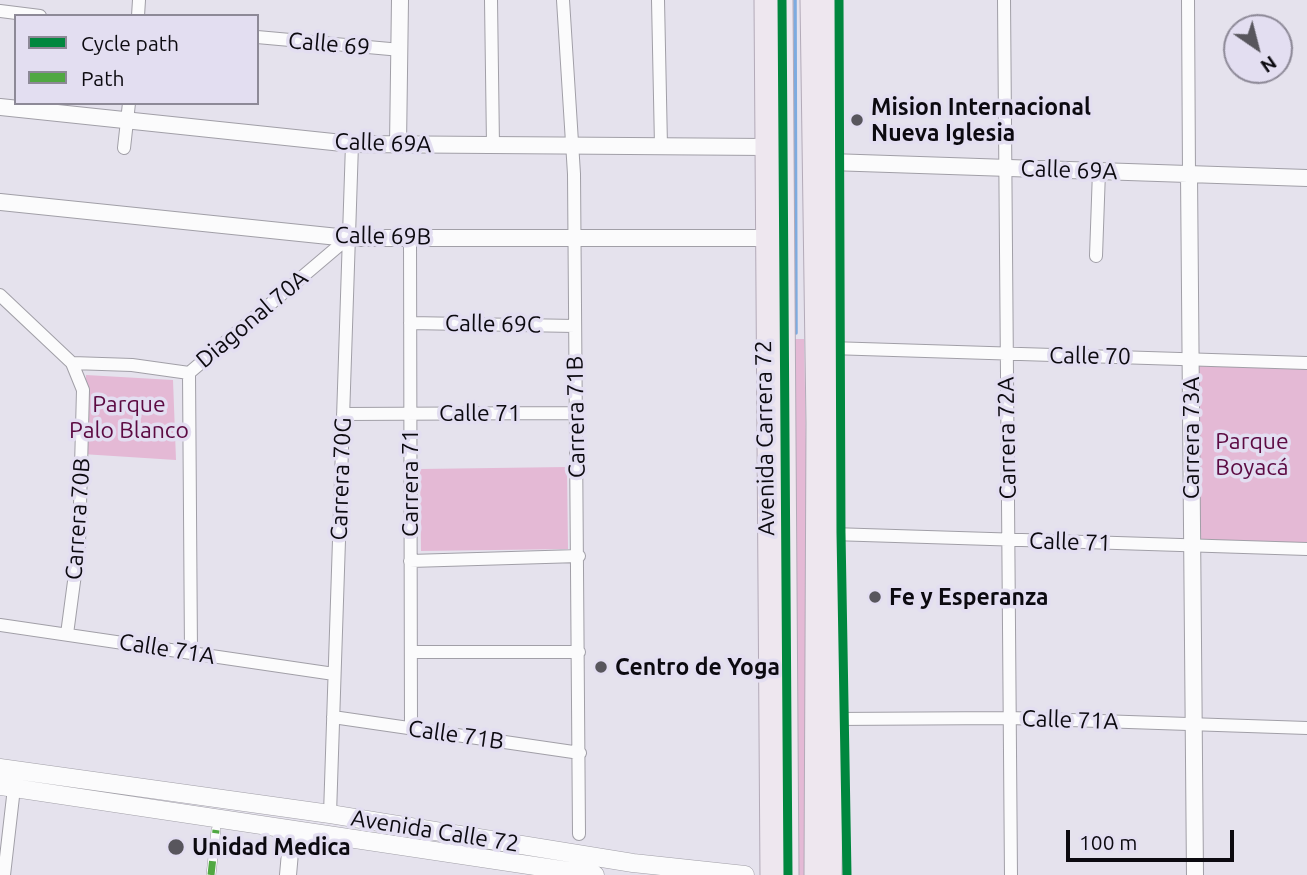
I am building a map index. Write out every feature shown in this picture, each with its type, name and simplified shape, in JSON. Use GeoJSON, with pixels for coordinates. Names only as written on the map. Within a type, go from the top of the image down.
{"type":"FeatureCollection","features":[{"type":"Feature","properties":{"kind":"highway","name":"Avenida Carrera 72"},"geometry":{"type":"LineString","coordinates":[[765,0],[771,875]]}},
{"type":"Feature","properties":{"kind":"highway","name":"Avenida Carrera 72"},"geometry":{"type":"LineString","coordinates":[[782,0],[788,875]]}},
{"type":"Feature","properties":{"kind":"highway"},"geometry":{"type":"LineString","coordinates":[[811,0],[816,571],[815,875]]}},
{"type":"Feature","properties":{"kind":"highway"},"geometry":{"type":"LineString","coordinates":[[828,0],[833,610],[831,875]]}},
{"type":"Feature","properties":{"kind":"highway"},"geometry":{"type":"LineString","coordinates":[[813,225],[831,268]]}},
{"type":"Feature","properties":{"kind":"highway"},"geometry":{"type":"LineString","coordinates":[[768,238],[783,269]]}},
{"type":"Feature","properties":{"kind":"highway"},"geometry":{"type":"LineString","coordinates":[[769,574],[785,526]]}},
{"type":"Feature","properties":{"kind":"highway"},"geometry":{"type":"LineString","coordinates":[[816,571],[833,610]]}},
{"type":"Feature","properties":{"kind":"highway"},"geometry":{"type":"LineString","coordinates":[[816,675],[833,645]]}},
{"type":"Feature","properties":{"kind":"highway"},"geometry":{"type":"LineString","coordinates":[[769,718],[787,760]]}},
{"type":"Feature","properties":{"kind":"main road","name":"Avenida Calle 72"},"geometry":{"type":"LineString","coordinates":[[0,768],[330,814],[633,863],[745,875]]}},
{"type":"Feature","properties":{"kind":"main road","name":"Avenida Calle 72"},"geometry":{"type":"LineString","coordinates":[[7,787],[595,875]]}},
{"type":"Feature","properties":{"kind":"street"},"geometry":{"type":"LineString","coordinates":[[398,145],[400,0]]}},
{"type":"Feature","properties":{"kind":"street"},"geometry":{"type":"LineString","coordinates":[[491,0],[494,145]]}},
{"type":"Feature","properties":{"kind":"street","name":"Carrera 71B"},"geometry":{"type":"LineString","coordinates":[[563,0],[575,238],[579,834]]}},
{"type":"Feature","properties":{"kind":"street"},"geometry":{"type":"LineString","coordinates":[[658,0],[661,146]]}},
{"type":"Feature","properties":{"kind":"street","name":"Carrera 72A"},"geometry":{"type":"LineString","coordinates":[[1003,0],[1011,875]]}},
{"type":"Feature","properties":{"kind":"street","name":"Carrera 73A"},"geometry":{"type":"LineString","coordinates":[[1188,0],[1195,875]]}},
{"type":"Feature","properties":{"kind":"street"},"geometry":{"type":"LineString","coordinates":[[0,12],[20,14]]}},
{"type":"Feature","properties":{"kind":"street","name":"Calle 69"},"geometry":{"type":"LineString","coordinates":[[259,37],[401,50]]}},
{"type":"Feature","properties":{"kind":"street"},"geometry":{"type":"LineString","coordinates":[[124,148],[129,105]]}},
{"type":"Feature","properties":{"kind":"street","name":"Calle 69A"},"geometry":{"type":"LineString","coordinates":[[0,107],[352,144],[767,147]]}},
{"type":"Feature","properties":{"kind":"street","name":"Carrera 70G"},"geometry":{"type":"LineString","coordinates":[[330,814],[352,144]]}},
{"type":"Feature","properties":{"kind":"street","name":"Calle 69A"},"geometry":{"type":"LineString","coordinates":[[830,162],[1307,178]]}},
{"type":"Feature","properties":{"kind":"street"},"geometry":{"type":"LineString","coordinates":[[1097,256],[1099,171]]}},
{"type":"Feature","properties":{"kind":"street","name":"Calle 69B"},"geometry":{"type":"LineString","coordinates":[[0,202],[348,238],[768,238]]}},
{"type":"Feature","properties":{"kind":"street","name":"Diagonal 70A"},"geometry":{"type":"LineString","coordinates":[[188,373],[348,238]]}},
{"type":"Feature","properties":{"kind":"street","name":"Carrera 71"},"geometry":{"type":"LineString","coordinates":[[410,238],[411,729]]}},
{"type":"Feature","properties":{"kind":"street"},"geometry":{"type":"LineString","coordinates":[[0,295],[72,363],[132,365],[188,373],[191,653]]}},
{"type":"Feature","properties":{"kind":"street","name":"Calle 69C"},"geometry":{"type":"LineString","coordinates":[[410,323],[575,326]]}},
{"type":"Feature","properties":{"kind":"street","name":"Calle 70"},"geometry":{"type":"LineString","coordinates":[[830,348],[1307,363]]}},
{"type":"Feature","properties":{"kind":"street","name":"Carrera 70B"},"geometry":{"type":"LineString","coordinates":[[67,634],[79,544],[83,449],[83,390],[72,363]]}},
{"type":"Feature","properties":{"kind":"street","name":"Calle 71"},"geometry":{"type":"LineString","coordinates":[[343,414],[576,413]]}},
{"type":"Feature","properties":{"kind":"street","name":"Calle 71"},"geometry":{"type":"LineString","coordinates":[[832,534],[1307,549]]}},
{"type":"Feature","properties":{"kind":"street"},"geometry":{"type":"LineString","coordinates":[[410,561],[579,556]]}},
{"type":"Feature","properties":{"kind":"street","name":"Calle 71A"},"geometry":{"type":"LineString","coordinates":[[0,625],[334,674]]}},
{"type":"Feature","properties":{"kind":"street"},"geometry":{"type":"LineString","coordinates":[[411,652],[579,652]]}},
{"type":"Feature","properties":{"kind":"street","name":"Calle 71B"},"geometry":{"type":"LineString","coordinates":[[333,717],[580,753]]}},
{"type":"Feature","properties":{"kind":"street","name":"Calle 71A"},"geometry":{"type":"LineString","coordinates":[[833,719],[1010,718],[1307,728]]}},
{"type":"Feature","properties":{"kind":"street"},"geometry":{"type":"LineString","coordinates":[[4,875],[7,787]]}},
{"type":"Feature","properties":{"kind":"street"},"geometry":{"type":"LineString","coordinates":[[211,875],[216,830]]}},
{"type":"Feature","properties":{"kind":"street"},"geometry":{"type":"LineString","coordinates":[[288,875],[292,830]]}},
{"type":"Feature","properties":{"kind":"green space"},"geometry":{"type":"Polygon","coordinates":[[[789,339],[804,339],[809,604],[809,875],[796,875],[789,339]]]}},
{"type":"Feature","properties":{"kind":"green space","name":"Parque Boyacá"},"geometry":{"type":"Polygon","coordinates":[[[1198,366],[1307,367],[1307,543],[1196,542],[1198,366]]]}},
{"type":"Feature","properties":{"kind":"green space","name":"Parque Palo Blanco"},"geometry":{"type":"Polygon","coordinates":[[[86,375],[173,380],[176,460],[82,454],[86,375]]]}},
{"type":"Feature","properties":{"kind":"green space"},"geometry":{"type":"Polygon","coordinates":[[[567,467],[568,549],[421,551],[420,469],[567,467]]]}},
{"type":"Feature","properties":{"kind":"waterway"},"geometry":{"type":"LineString","coordinates":[[795,0],[796,333]]}},
{"type":"Feature","properties":{"kind":"marked path"},"geometry":{"type":"LineString","coordinates":[[211,875],[216,830]]}},
{"type":"Feature","properties":{"kind":"cycle path"},"geometry":{"type":"LineString","coordinates":[[782,0],[788,875]]}},
{"type":"Feature","properties":{"kind":"cycle path"},"geometry":{"type":"LineString","coordinates":[[839,0],[841,533],[847,875]]}},
{"type":"Feature","properties":{"kind":"place","name":"Mision Internacional Nueva Iglesia"},"geometry":{"type":"Point","coordinates":[857,120]}},
{"type":"Feature","properties":{"kind":"place","name":"Fe y Esperanza"},"geometry":{"type":"Point","coordinates":[875,597]}},
{"type":"Feature","properties":{"kind":"place","name":"Centro de Yoga"},"geometry":{"type":"Point","coordinates":[601,667]}},
{"type":"Feature","properties":{"kind":"place","name":"Unidad Medica"},"geometry":{"type":"Point","coordinates":[176,847]}}]}
